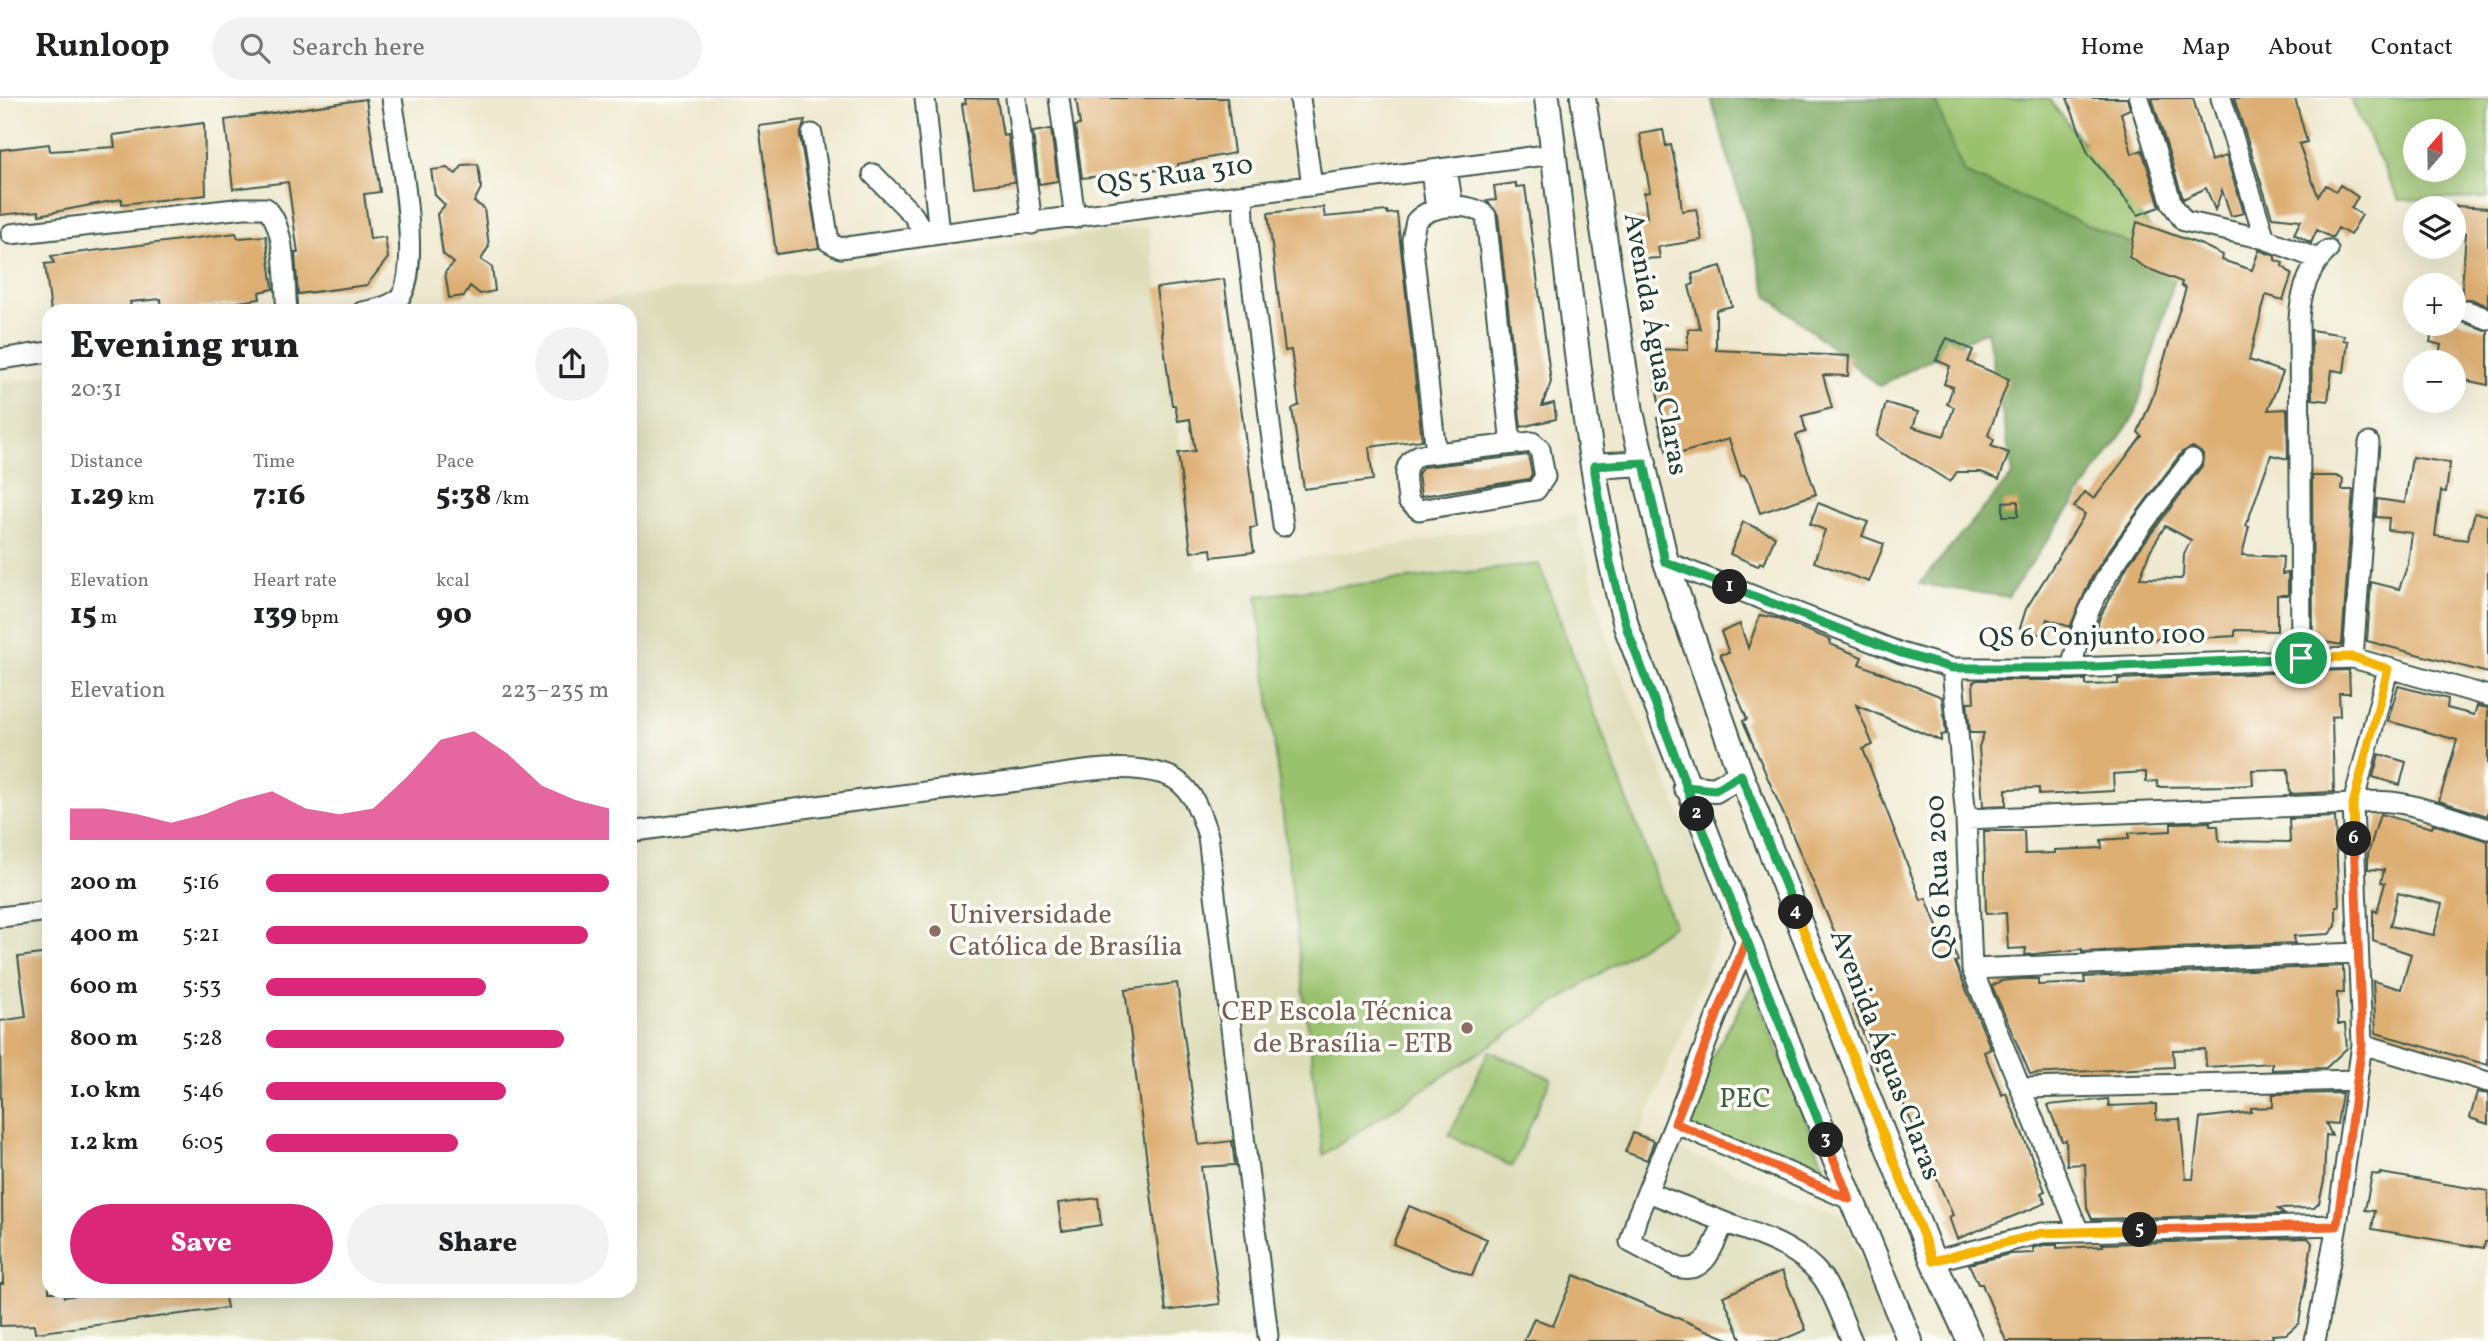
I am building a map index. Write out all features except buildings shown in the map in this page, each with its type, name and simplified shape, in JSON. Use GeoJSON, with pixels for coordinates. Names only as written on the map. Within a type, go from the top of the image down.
{"type":"FeatureCollection","features":[{"type":"Feature","properties":{"kind":"main road"},"geometry":{"type":"LineString","coordinates":[[1547,98],[1594,466],[1610,562],[1627,629],[1746,941],[1849,1199],[1910,1341]]}},
{"type":"Feature","properties":{"kind":"main road","name":"Avenida Águas Claras"},"geometry":{"type":"LineString","coordinates":[[1583,98],[1631,412],[1665,562],[1741,775],[1933,1261],[1970,1341]]}},
{"type":"Feature","properties":{"kind":"main road"},"geometry":{"type":"LineString","coordinates":[[1594,466],[1644,463]]}},
{"type":"Feature","properties":{"kind":"main road"},"geometry":{"type":"LineString","coordinates":[[1686,787],[1715,790],[1741,775]]}},
{"type":"Feature","properties":{"kind":"street"},"geometry":{"type":"LineString","coordinates":[[385,304],[399,299],[407,284],[410,268],[410,236],[392,98]]}},
{"type":"Feature","properties":{"kind":"street"},"geometry":{"type":"LineString","coordinates":[[925,98],[932,235]]}},
{"type":"Feature","properties":{"kind":"street"},"geometry":{"type":"LineString","coordinates":[[1016,98],[1031,224]]}},
{"type":"Feature","properties":{"kind":"street"},"geometry":{"type":"LineString","coordinates":[[1059,98],[1075,218]]}},
{"type":"Feature","properties":{"kind":"street"},"geometry":{"type":"LineString","coordinates":[[1300,98],[1312,186]]}},
{"type":"Feature","properties":{"kind":"street"},"geometry":{"type":"LineString","coordinates":[[2139,98],[2172,204],[2184,221],[2323,255],[2301,292],[2297,342],[2301,658]]}},
{"type":"Feature","properties":{"kind":"street"},"geometry":{"type":"LineString","coordinates":[[2221,98],[2265,239]]}},
{"type":"Feature","properties":{"kind":"street","name":"QS 5 Rua 310"},"geometry":{"type":"LineString","coordinates":[[812,134],[829,242],[840,248],[1554,154]]}},
{"type":"Feature","properties":{"kind":"street"},"geometry":{"type":"LineString","coordinates":[[1439,170],[1444,208]]}},
{"type":"Feature","properties":{"kind":"street"},"geometry":{"type":"LineString","coordinates":[[873,174],[932,235]]}},
{"type":"Feature","properties":{"kind":"street"},"geometry":{"type":"LineString","coordinates":[[1244,195],[1244,220],[1283,526]]}},
{"type":"Feature","properties":{"kind":"street"},"geometry":{"type":"LineString","coordinates":[[12,234],[244,208],[266,208],[275,216],[279,230],[286,304]]}},
{"type":"Feature","properties":{"kind":"street"},"geometry":{"type":"LineString","coordinates":[[1436,452],[1412,240],[1416,221],[1444,208],[1479,210],[1486,216],[1511,444]]}},
{"type":"Feature","properties":{"kind":"street"},"geometry":{"type":"LineString","coordinates":[[2467,311],[2488,319]]}},
{"type":"Feature","properties":{"kind":"street"},"geometry":{"type":"LineString","coordinates":[[0,359],[42,353]]}},
{"type":"Feature","properties":{"kind":"street"},"geometry":{"type":"LineString","coordinates":[[1532,442],[1539,446],[1545,477],[1536,490],[1415,509],[1409,501],[1406,464],[1419,456],[1436,452],[1532,442]]}},
{"type":"Feature","properties":{"kind":"street"},"geometry":{"type":"LineString","coordinates":[[2353,657],[2369,443]]}},
{"type":"Feature","properties":{"kind":"street"},"geometry":{"type":"LineString","coordinates":[[2072,668],[2076,645],[2106,576],[2192,458]]}},
{"type":"Feature","properties":{"kind":"street","name":"QS 6 Conjunto 100"},"geometry":{"type":"LineString","coordinates":[[1665,562],[1901,653],[1952,668],[2072,668],[2353,657],[2488,696]]}},
{"type":"Feature","properties":{"kind":"street"},"geometry":{"type":"LineString","coordinates":[[1677,594],[1709,578]]}},
{"type":"Feature","properties":{"kind":"street","name":"QS 6 Rua 200"},"geometry":{"type":"LineString","coordinates":[[1952,668],[1966,819],[1972,969],[2079,1232]]}},
{"type":"Feature","properties":{"kind":"street"},"geometry":{"type":"LineString","coordinates":[[2315,1341],[2337,1226],[2362,1044],[2353,804],[2388,669]]}},
{"type":"Feature","properties":{"kind":"street"},"geometry":{"type":"LineString","coordinates":[[637,831],[922,792],[1113,770],[1145,771],[1178,781],[1199,810],[1208,836],[1266,1339]]}},
{"type":"Feature","properties":{"kind":"street"},"geometry":{"type":"LineString","coordinates":[[1966,819],[2353,804],[2372,799],[2392,802],[2488,829]]}},
{"type":"Feature","properties":{"kind":"street"},"geometry":{"type":"LineString","coordinates":[[0,917],[42,912]]}},
{"type":"Feature","properties":{"kind":"street"},"geometry":{"type":"LineString","coordinates":[[1724,1222],[1706,1261],[1694,1269],[1677,1268],[1630,1242],[1637,1217],[1746,941]]}},
{"type":"Feature","properties":{"kind":"street"},"geometry":{"type":"LineString","coordinates":[[1972,969],[2357,953]]}},
{"type":"Feature","properties":{"kind":"street"},"geometry":{"type":"LineString","coordinates":[[2362,1044],[2488,1082]]}},
{"type":"Feature","properties":{"kind":"street"},"geometry":{"type":"LineString","coordinates":[[2021,1088],[2357,1080]]}},
{"type":"Feature","properties":{"kind":"street"},"geometry":{"type":"LineString","coordinates":[[1675,1123],[1849,1199]]}},
{"type":"Feature","properties":{"kind":"street"},"geometry":{"type":"LineString","coordinates":[[1648,1192],[1780,1243],[1806,1259],[1824,1279],[1852,1341]]}},
{"type":"Feature","properties":{"kind":"street"},"geometry":{"type":"LineString","coordinates":[[1933,1261],[2042,1233],[2337,1226]]}},
{"type":"Feature","properties":{"kind":"shaded area","name":"Universidade Católica de Brasília"},"geometry":{"type":"Polygon","coordinates":[[[1149,226],[1197,570],[1386,547],[1575,515],[1611,651],[1726,922],[1640,1134],[1843,1214],[1892,1341],[0,1341],[0,383],[42,377],[42,1298],[637,1298],[637,304],[575,304],[1149,226]]]}},
{"type":"Feature","properties":{"kind":"green space"},"geometry":{"type":"Polygon","coordinates":[[[1711,98],[1934,98],[1964,173],[2179,264],[2135,415],[2008,597],[1919,584],[2013,474],[1987,330],[1879,386],[1768,296],[1711,98]]]}},
{"type":"Feature","properties":{"kind":"green space"},"geometry":{"type":"Polygon","coordinates":[[[1934,98],[2048,98],[2179,264],[1963,173],[1934,98]]]}},
{"type":"Feature","properties":{"kind":"green space"},"geometry":{"type":"Polygon","coordinates":[[[2350,98],[2488,98],[2488,198],[2403,196],[2403,200],[2399,200],[2350,98]]]}},
{"type":"Feature","properties":{"kind":"green space"},"geometry":{"type":"Polygon","coordinates":[[[1539,564],[1674,925],[1323,1155],[1257,596],[1539,564]]]}},
{"type":"Feature","properties":{"kind":"green space","name":"PEC"},"geometry":{"type":"Polygon","coordinates":[[[1752,985],[1834,1191],[1675,1123],[1752,985]]]}},
{"type":"Feature","properties":{"kind":"green space"},"geometry":{"type":"Polygon","coordinates":[[[1489,1051],[1551,1078],[1512,1167],[1449,1135],[1489,1051]]]}},
{"type":"Feature","properties":{"kind":"place","name":"Universidade Católica de Brasília"},"geometry":{"type":"Point","coordinates":[935,931]}},
{"type":"Feature","properties":{"kind":"place","name":"CEP Escola Técnica de Brasília - ETB"},"geometry":{"type":"Point","coordinates":[1467,1028]}},
{"type":"Feature","properties":{"kind":"route"},"geometry":{"type":"LineString","coordinates":[[2301,658],[2072,668],[1952,668],[1901,653],[1665,562],[1644,463],[1594,466],[1610,562],[1627,629],[1686,787],[1746,941],[1675,1123],[1849,1199],[1686,787],[1704,791],[1715,790],[1741,775],[1933,1261],[2042,1233],[2337,1226],[2362,1044],[2353,804],[2368,736],[2388,669],[2353,657],[2301,658]]}}]}
